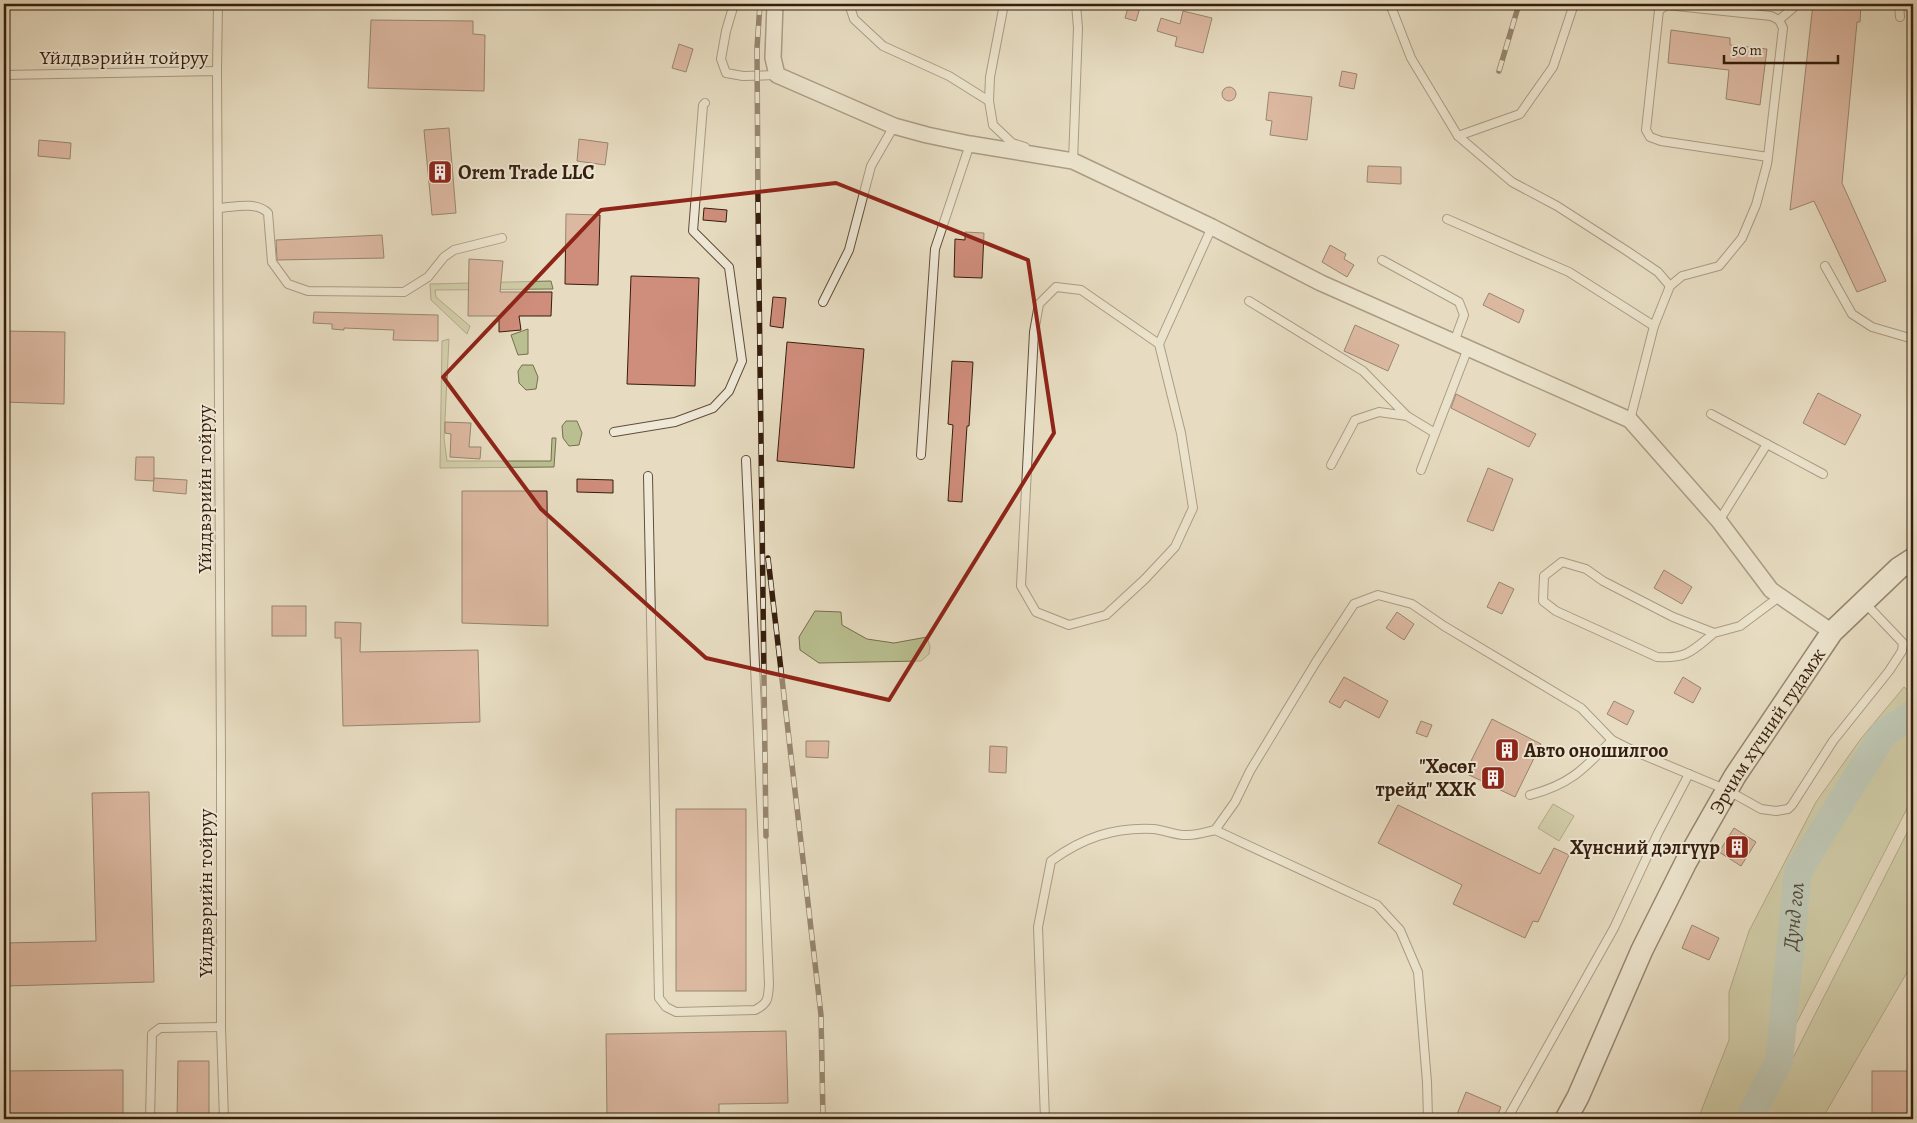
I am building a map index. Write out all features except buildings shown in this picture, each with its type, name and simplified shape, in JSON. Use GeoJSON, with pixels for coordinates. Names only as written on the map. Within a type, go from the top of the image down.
{"type":"FeatureCollection","features":[{"type":"Feature","properties":{"kind":"main road","name":"Эрчим хүчний гудамж"},"geometry":{"type":"LineString","coordinates":[[1566,1119],[1578,1097],[1642,950],[1686,862],[1727,790],[1832,632],[1899,568],[1913,559]]}},
{"type":"Feature","properties":{"kind":"street"},"geometry":{"type":"LineString","coordinates":[[775,4],[773,58],[777,75],[894,126],[970,144],[1073,161],[1212,227],[1321,283],[1630,420],[1720,521],[1771,590],[1832,632]]}},
{"type":"Feature","properties":{"kind":"lane"},"geometry":{"type":"LineString","coordinates":[[217,71],[218,4]]}},
{"type":"Feature","properties":{"kind":"lane"},"geometry":{"type":"LineString","coordinates":[[734,4],[726,31],[721,59],[726,73],[743,76],[777,75]]}},
{"type":"Feature","properties":{"kind":"lane"},"geometry":{"type":"LineString","coordinates":[[849,4],[854,19],[883,46],[949,76],[989,101]]}},
{"type":"Feature","properties":{"kind":"lane"},"geometry":{"type":"LineString","coordinates":[[1004,4],[990,77],[989,101],[993,125],[1012,143],[1073,161],[1078,28],[1076,4]]}},
{"type":"Feature","properties":{"kind":"lane"},"geometry":{"type":"LineString","coordinates":[[1390,4],[1411,58],[1458,136],[1512,182],[1557,206],[1619,246],[1658,272],[1670,286]]}},
{"type":"Feature","properties":{"kind":"lane"},"geometry":{"type":"LineString","coordinates":[[1458,136],[1520,114],[1554,67],[1574,4]]}},
{"type":"Feature","properties":{"kind":"lane"},"geometry":{"type":"LineString","coordinates":[[1779,20],[1793,8],[1793,4]]}},
{"type":"Feature","properties":{"kind":"lane"},"geometry":{"type":"LineString","coordinates":[[1899,4],[1900,17]]}},
{"type":"Feature","properties":{"kind":"lane"},"geometry":{"type":"LineString","coordinates":[[1630,420],[1654,326],[1670,286],[1682,276],[1719,266],[1742,238],[1756,206],[1768,157],[1783,28],[1779,20],[1771,16],[1667,5],[1659,10],[1646,130],[1650,137],[1661,141],[1768,157]]}},
{"type":"Feature","properties":{"kind":"lane","name":"Үйлдвэрийн тойруу"},"geometry":{"type":"LineString","coordinates":[[4,75],[217,71],[221,1027],[224,1119]]}},
{"type":"Feature","properties":{"kind":"lane"},"geometry":{"type":"LineString","coordinates":[[614,432],[676,422],[714,408],[729,391],[742,361],[729,267],[693,232],[703,104],[705,103]]}},
{"type":"Feature","properties":{"kind":"lane"},"geometry":{"type":"LineString","coordinates":[[823,302],[849,250],[871,166],[894,126]]}},
{"type":"Feature","properties":{"kind":"lane"},"geometry":{"type":"LineString","coordinates":[[921,455],[935,249],[970,144]]}},
{"type":"Feature","properties":{"kind":"lane"},"geometry":{"type":"LineString","coordinates":[[219,208],[250,205],[264,209],[268,214],[272,262],[288,284],[308,291],[404,292],[428,277],[444,256],[454,250],[502,238]]}},
{"type":"Feature","properties":{"kind":"lane"},"geometry":{"type":"LineString","coordinates":[[1447,219],[1569,272],[1654,326]]}},
{"type":"Feature","properties":{"kind":"lane"},"geometry":{"type":"LineString","coordinates":[[1159,344],[1081,290],[1056,287],[1039,304],[1034,332],[1021,586],[1036,612],[1069,625],[1106,615],[1145,580],[1175,547],[1193,508],[1180,433],[1159,344],[1212,227]]}},
{"type":"Feature","properties":{"kind":"lane"},"geometry":{"type":"LineString","coordinates":[[1382,260],[1459,302],[1464,315],[1461,345],[1435,434],[1421,470]]}},
{"type":"Feature","properties":{"kind":"lane"},"geometry":{"type":"LineString","coordinates":[[1825,266],[1852,314],[1872,327],[1913,339]]}},
{"type":"Feature","properties":{"kind":"lane"},"geometry":{"type":"LineString","coordinates":[[1249,301],[1362,371],[1407,416],[1435,434]]}},
{"type":"Feature","properties":{"kind":"lane"},"geometry":{"type":"LineString","coordinates":[[1331,465],[1355,420],[1379,412],[1407,416]]}},
{"type":"Feature","properties":{"kind":"lane"},"geometry":{"type":"LineString","coordinates":[[1711,414],[1823,474]]}},
{"type":"Feature","properties":{"kind":"lane"},"geometry":{"type":"LineString","coordinates":[[1720,521],[1767,444]]}},
{"type":"Feature","properties":{"kind":"lane"},"geometry":{"type":"LineString","coordinates":[[648,476],[659,998],[666,1007],[676,1012],[755,1010],[764,1006],[768,1000],[769,984],[746,460]]}},
{"type":"Feature","properties":{"kind":"lane"},"geometry":{"type":"LineString","coordinates":[[1714,633],[1664,612],[1603,581],[1586,569],[1562,562],[1544,576],[1543,601],[1556,611],[1657,657],[1674,658],[1690,653],[1714,633],[1740,626],[1779,597]]}},
{"type":"Feature","properties":{"kind":"lane"},"geometry":{"type":"LineString","coordinates":[[1215,830],[1235,802],[1260,754],[1354,604],[1378,595],[1412,604],[1444,626],[1581,708],[1612,740],[1727,790],[1761,810],[1776,812],[1788,809],[1833,741],[1889,671],[1902,651],[1903,643],[1864,602]]}},
{"type":"Feature","properties":{"kind":"lane"},"geometry":{"type":"LineString","coordinates":[[1530,794],[1552,789],[1579,773],[1612,740]]}},
{"type":"Feature","properties":{"kind":"lane"},"geometry":{"type":"LineString","coordinates":[[1507,1119],[1614,928],[1658,833],[1689,774]]}},
{"type":"Feature","properties":{"kind":"lane"},"geometry":{"type":"LineString","coordinates":[[1045,1119],[1038,927],[1051,861],[1070,847],[1093,836],[1119,831],[1154,829],[1187,836],[1215,830],[1377,905],[1400,930],[1418,972],[1427,1082],[1428,1119]]}},
{"type":"Feature","properties":{"kind":"lane"},"geometry":{"type":"LineString","coordinates":[[150,1119],[152,1034],[160,1028],[221,1027]]}},
{"type":"Feature","properties":{"kind":"highlighted area"},"geometry":{"type":"Polygon","coordinates":[[[836,183],[1028,260],[1054,433],[889,700],[706,658],[541,509],[443,377],[601,210],[836,183]]]}},
{"type":"Feature","properties":{"kind":"green space"},"geometry":{"type":"Polygon","coordinates":[[[551,281],[553,289],[435,290],[436,297],[470,326],[467,334],[431,300],[430,284],[551,281]]]}},
{"type":"Feature","properties":{"kind":"green space"},"geometry":{"type":"Polygon","coordinates":[[[528,329],[528,354],[518,355],[511,335],[528,329]]]}},
{"type":"Feature","properties":{"kind":"green space"},"geometry":{"type":"Polygon","coordinates":[[[449,339],[444,438],[447,461],[551,461],[552,438],[556,438],[554,467],[440,468],[442,341],[449,339]]]}},
{"type":"Feature","properties":{"kind":"green space"},"geometry":{"type":"Polygon","coordinates":[[[522,365],[533,365],[538,377],[536,389],[526,390],[519,383],[518,371],[522,365]]]}},
{"type":"Feature","properties":{"kind":"green space"},"geometry":{"type":"Polygon","coordinates":[[[566,421],[577,421],[582,433],[579,445],[569,446],[563,438],[562,426],[566,421]]]}},
{"type":"Feature","properties":{"kind":"green space"},"geometry":{"type":"Polygon","coordinates":[[[815,611],[841,612],[842,625],[867,639],[894,643],[927,637],[930,647],[929,654],[921,661],[819,663],[800,650],[799,637],[815,611]]]}},
{"type":"Feature","properties":{"kind":"green space"},"geometry":{"type":"Polygon","coordinates":[[[1904,687],[1913,695],[1913,737],[1910,746],[1913,762],[1913,797],[1747,1119],[1694,1119],[1700,1114],[1729,1040],[1729,992],[1749,931],[1816,802],[1860,740],[1904,687]]]}},
{"type":"Feature","properties":{"kind":"green space"},"geometry":{"type":"Polygon","coordinates":[[[1553,804],[1574,816],[1559,841],[1538,828],[1553,804]]]}},
{"type":"Feature","properties":{"kind":"green space"},"geometry":{"type":"Polygon","coordinates":[[[1913,821],[1913,962],[1822,1119],[1762,1119],[1913,821]]]}},
{"type":"Feature","properties":{"kind":"waterway","name":"Дунд гол"},"geometry":{"type":"LineString","coordinates":[[1749,1119],[1779,1061],[1798,871],[1884,733],[1913,714]]}},
{"type":"Feature","properties":{"kind":"railway"},"geometry":{"type":"LineString","coordinates":[[760,4],[757,48],[758,204],[766,836]]}},
{"type":"Feature","properties":{"kind":"railway"},"geometry":{"type":"LineString","coordinates":[[1499,71],[1519,4]]}},
{"type":"Feature","properties":{"kind":"railway"},"geometry":{"type":"LineString","coordinates":[[768,558],[821,1015],[823,1119]]}},
{"type":"Feature","properties":{"kind":"place","name":"Orem Trade LLC"},"geometry":{"type":"Point","coordinates":[440,172]}},
{"type":"Feature","properties":{"kind":"place","name":"Авто оношилгоо"},"geometry":{"type":"Point","coordinates":[1507,750]}},
{"type":"Feature","properties":{"kind":"place","name":"\"Хөсөг трейд\" ХХК"},"geometry":{"type":"Point","coordinates":[1493,778]}},
{"type":"Feature","properties":{"kind":"place","name":"Хүнсний дэлгүүр"},"geometry":{"type":"Point","coordinates":[1737,847]}}]}
